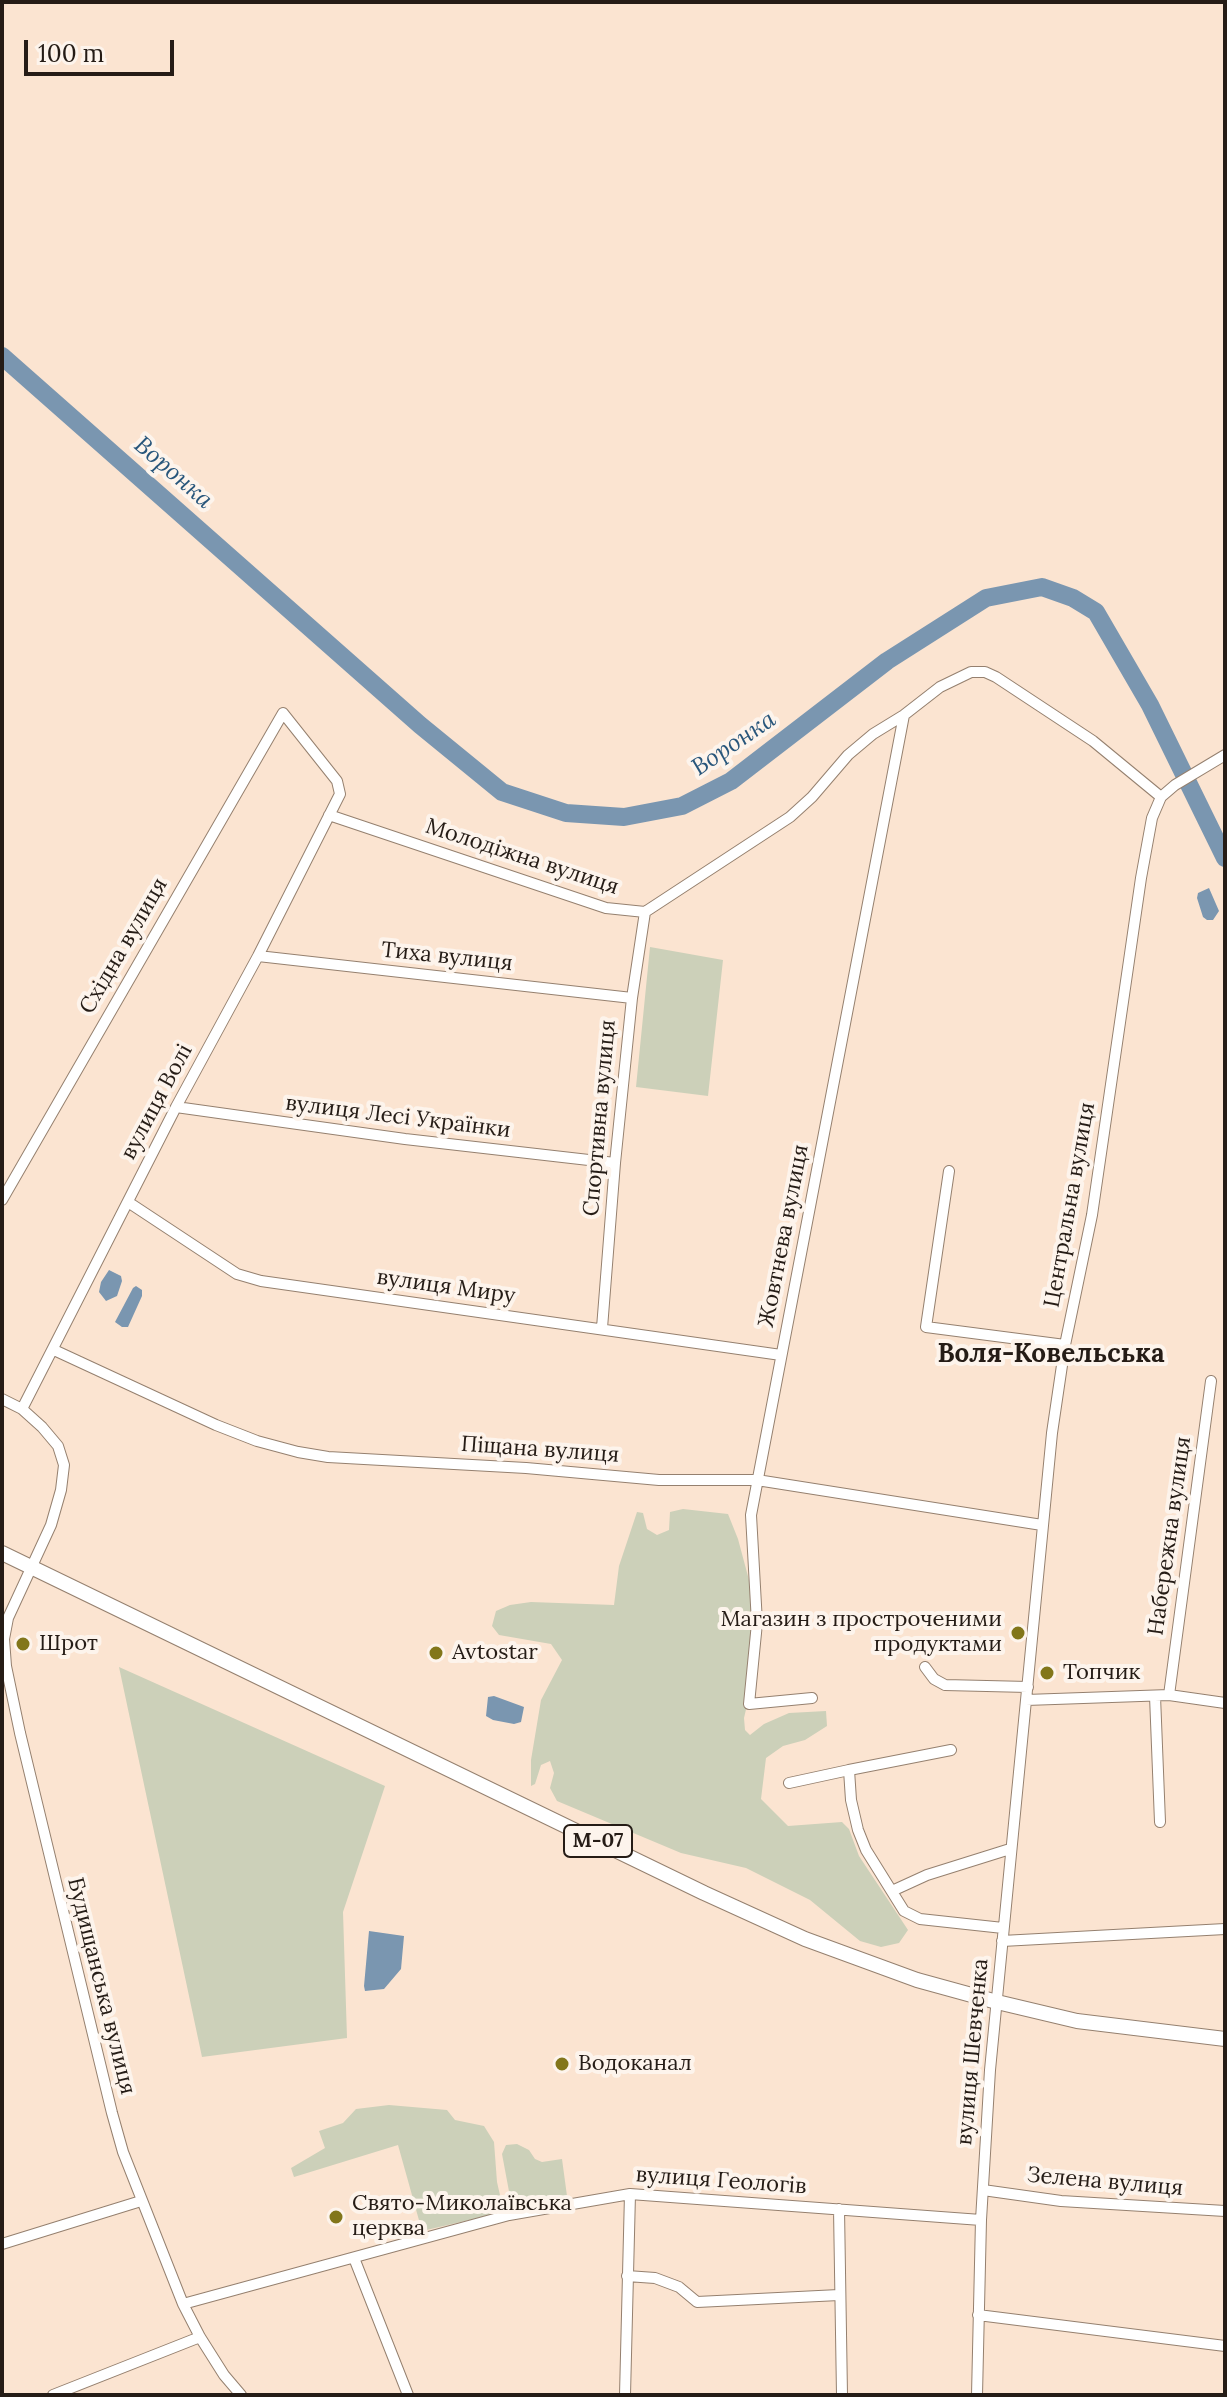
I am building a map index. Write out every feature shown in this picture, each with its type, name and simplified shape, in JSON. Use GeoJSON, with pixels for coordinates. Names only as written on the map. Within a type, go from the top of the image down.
{"type":"FeatureCollection","features":[{"type":"Feature","properties":{"kind":"highway","name":"М-07"},"geometry":{"type":"LineString","coordinates":[[2,1553],[805,1939],[917,1980],[997,2002],[1077,2021],[1225,2039]]}},
{"type":"Feature","properties":{"kind":"street"},"geometry":{"type":"LineString","coordinates":[[645,912],[790,817],[812,797],[848,755],[873,734],[950,681],[971,672],[985,672],[996,677],[1093,741],[1161,797],[1225,755]]}},
{"type":"Feature","properties":{"kind":"street","name":"вулиця Волі"},"geometry":{"type":"LineString","coordinates":[[22,1409],[340,794],[337,781],[283,713]]}},
{"type":"Feature","properties":{"kind":"street","name":"Східна вулиця"},"geometry":{"type":"LineString","coordinates":[[2,1200],[283,713]]}},
{"type":"Feature","properties":{"kind":"street","name":"Жовтнева вулиця"},"geometry":{"type":"LineString","coordinates":[[812,1698],[749,1704],[757,1623],[751,1530],[757,1480],[904,715]]}},
{"type":"Feature","properties":{"kind":"street","name":"Центральна вулиця"},"geometry":{"type":"LineString","coordinates":[[1025,1713],[1052,1433],[1065,1345],[1092,1215],[1141,878],[1152,818],[1161,797]]}},
{"type":"Feature","properties":{"kind":"street","name":"Молодіжна вулиця"},"geometry":{"type":"LineString","coordinates":[[329,815],[606,908],[645,912]]}},
{"type":"Feature","properties":{"kind":"street","name":"Спортивна вулиця"},"geometry":{"type":"LineString","coordinates":[[602,1328],[632,998],[645,912]]}},
{"type":"Feature","properties":{"kind":"street","name":"Тиха вулиця"},"geometry":{"type":"LineString","coordinates":[[258,956],[632,998]]}},
{"type":"Feature","properties":{"kind":"street","name":"вулиця Лесі Українки"},"geometry":{"type":"LineString","coordinates":[[176,1107],[405,1139],[615,1163]]}},
{"type":"Feature","properties":{"kind":"street"},"geometry":{"type":"LineString","coordinates":[[949,1171],[926,1327],[1065,1345]]}},
{"type":"Feature","properties":{"kind":"street","name":"вулиця Миру"},"geometry":{"type":"LineString","coordinates":[[128,1202],[237,1274],[261,1281],[781,1355]]}},
{"type":"Feature","properties":{"kind":"street","name":"Піщана вулиця"},"geometry":{"type":"LineString","coordinates":[[54,1350],[216,1425],[298,1452],[328,1457],[526,1468],[659,1480],[757,1480],[1042,1525]]}},
{"type":"Feature","properties":{"kind":"street","name":"Набережна вулиця"},"geometry":{"type":"LineString","coordinates":[[1169,1695],[1211,1381]]}},
{"type":"Feature","properties":{"kind":"street","name":"Будищанська вулиця"},"geometry":{"type":"LineString","coordinates":[[2,1399],[22,1409],[58,1446],[64,1465],[51,1525],[8,1618],[4,1639],[8,1707],[112,2113],[141,2201],[183,2304],[200,2337],[241,2395]]}},
{"type":"Feature","properties":{"kind":"street"},"geometry":{"type":"LineString","coordinates":[[925,1667],[934,1679],[945,1685],[1028,1687]]}},
{"type":"Feature","properties":{"kind":"street"},"geometry":{"type":"LineString","coordinates":[[1026,1700],[1169,1695],[1225,1703]]}},
{"type":"Feature","properties":{"kind":"street"},"geometry":{"type":"LineString","coordinates":[[1155,1696],[1160,1822]]}},
{"type":"Feature","properties":{"kind":"street","name":"вулиця Шевченка"},"geometry":{"type":"LineString","coordinates":[[977,2395],[983,2190],[1003,1928],[1025,1713]]}},
{"type":"Feature","properties":{"kind":"street"},"geometry":{"type":"LineString","coordinates":[[789,1783],[951,1750]]}},
{"type":"Feature","properties":{"kind":"street"},"geometry":{"type":"LineString","coordinates":[[849,1770],[851,1800],[858,1830],[866,1850],[904,1911],[920,1919],[1003,1928]]}},
{"type":"Feature","properties":{"kind":"street"},"geometry":{"type":"LineString","coordinates":[[892,1891],[927,1875],[1010,1849]]}},
{"type":"Feature","properties":{"kind":"street"},"geometry":{"type":"LineString","coordinates":[[1002,1941],[1225,1929]]}},
{"type":"Feature","properties":{"kind":"street","name":"Зелена вулиця"},"geometry":{"type":"LineString","coordinates":[[983,2190],[1061,2201],[1225,2211]]}},
{"type":"Feature","properties":{"kind":"street"},"geometry":{"type":"LineString","coordinates":[[625,2395],[630,2194]]}},
{"type":"Feature","properties":{"kind":"street","name":"вулиця Геологів"},"geometry":{"type":"LineString","coordinates":[[183,2304],[509,2215],[630,2194],[981,2220]]}},
{"type":"Feature","properties":{"kind":"street"},"geometry":{"type":"LineString","coordinates":[[2,2244],[141,2201]]}},
{"type":"Feature","properties":{"kind":"street"},"geometry":{"type":"LineString","coordinates":[[839,2209],[842,2395]]}},
{"type":"Feature","properties":{"kind":"street"},"geometry":{"type":"LineString","coordinates":[[354,2258],[408,2395]]}},
{"type":"Feature","properties":{"kind":"street"},"geometry":{"type":"LineString","coordinates":[[627,2276],[655,2278],[679,2287],[697,2302],[839,2295]]}},
{"type":"Feature","properties":{"kind":"street"},"geometry":{"type":"LineString","coordinates":[[978,2315],[1225,2346]]}},
{"type":"Feature","properties":{"kind":"street"},"geometry":{"type":"LineString","coordinates":[[53,2395],[200,2337]]}},
{"type":"Feature","properties":{"kind":"green space"},"geometry":{"type":"Polygon","coordinates":[[[650,947],[723,960],[708,1096],[636,1087],[650,947]]]}},
{"type":"Feature","properties":{"kind":"green space"},"geometry":{"type":"Polygon","coordinates":[[[683,1509],[728,1514],[738,1539],[753,1595],[751,1688],[744,1718],[745,1730],[750,1735],[764,1724],[789,1713],[826,1711],[827,1726],[805,1740],[783,1746],[766,1758],[761,1799],[788,1826],[842,1822],[849,1829],[859,1856],[908,1930],[899,1943],[881,1947],[860,1941],[810,1900],[746,1868],[681,1853],[557,1801],[550,1788],[554,1773],[550,1761],[541,1765],[535,1784],[531,1786],[531,1760],[541,1700],[562,1660],[551,1644],[499,1635],[492,1626],[496,1611],[531,1602],[614,1605],[619,1566],[637,1512],[643,1513],[647,1529],[657,1535],[669,1530],[670,1512],[683,1509]]]}},
{"type":"Feature","properties":{"kind":"green space"},"geometry":{"type":"Polygon","coordinates":[[[119,1667],[385,1786],[343,1912],[347,2038],[202,2057],[119,1667]]]}},
{"type":"Feature","properties":{"kind":"green space"},"geometry":{"type":"Polygon","coordinates":[[[389,2105],[447,2110],[455,2120],[484,2126],[494,2142],[502,2204],[495,2214],[422,2231],[398,2145],[294,2177],[291,2168],[325,2148],[319,2131],[343,2123],[356,2109],[389,2105]]]}},
{"type":"Feature","properties":{"kind":"green space"},"geometry":{"type":"Polygon","coordinates":[[[517,2144],[542,2162],[562,2159],[567,2196],[517,2206],[511,2202],[502,2154],[506,2145],[517,2144]]]}},
{"type":"Feature","properties":{"kind":"water"},"geometry":{"type":"Polygon","coordinates":[[[1209,888],[1219,911],[1213,920],[1203,917],[1197,898],[1198,893],[1209,888]]]}},
{"type":"Feature","properties":{"kind":"water"},"geometry":{"type":"Polygon","coordinates":[[[109,1270],[121,1276],[122,1281],[117,1296],[106,1301],[99,1292],[109,1270]]]}},
{"type":"Feature","properties":{"kind":"water"},"geometry":{"type":"Polygon","coordinates":[[[136,1286],[142,1290],[142,1296],[128,1327],[122,1327],[115,1322],[136,1286]]]}},
{"type":"Feature","properties":{"kind":"water"},"geometry":{"type":"Polygon","coordinates":[[[494,1696],[524,1707],[521,1722],[514,1724],[486,1716],[488,1697],[494,1696]]]}},
{"type":"Feature","properties":{"kind":"water"},"geometry":{"type":"Polygon","coordinates":[[[369,1931],[404,1936],[401,1969],[384,1989],[365,1991],[364,1986],[369,1931]]]}},
{"type":"Feature","properties":{"kind":"waterway","name":"Воронка"},"geometry":{"type":"LineString","coordinates":[[2,356],[420,725],[502,792],[566,813],[624,817],[682,806],[731,781],[887,661],[986,598],[1042,587],[1073,598],[1096,612],[1150,705],[1225,858]]}},
{"type":"Feature","properties":{"kind":"place","name":"Магазин з простроченими продуктами"},"geometry":{"type":"Point","coordinates":[1018,1633]}},
{"type":"Feature","properties":{"kind":"place","name":"Шрот"},"geometry":{"type":"Point","coordinates":[23,1644]}},
{"type":"Feature","properties":{"kind":"place","name":"Avtostar"},"geometry":{"type":"Point","coordinates":[436,1653]}},
{"type":"Feature","properties":{"kind":"place","name":"Топчик"},"geometry":{"type":"Point","coordinates":[1047,1673]}},
{"type":"Feature","properties":{"kind":"place","name":"Водоканал"},"geometry":{"type":"Point","coordinates":[562,2064]}},
{"type":"Feature","properties":{"kind":"place","name":"Свято-Миколаївська церква"},"geometry":{"type":"Point","coordinates":[336,2217]}},
{"type":"Feature","properties":{"kind":"district","name":"Воля-Ковельська"},"geometry":{"type":"Point","coordinates":[1051,1355]}}]}
